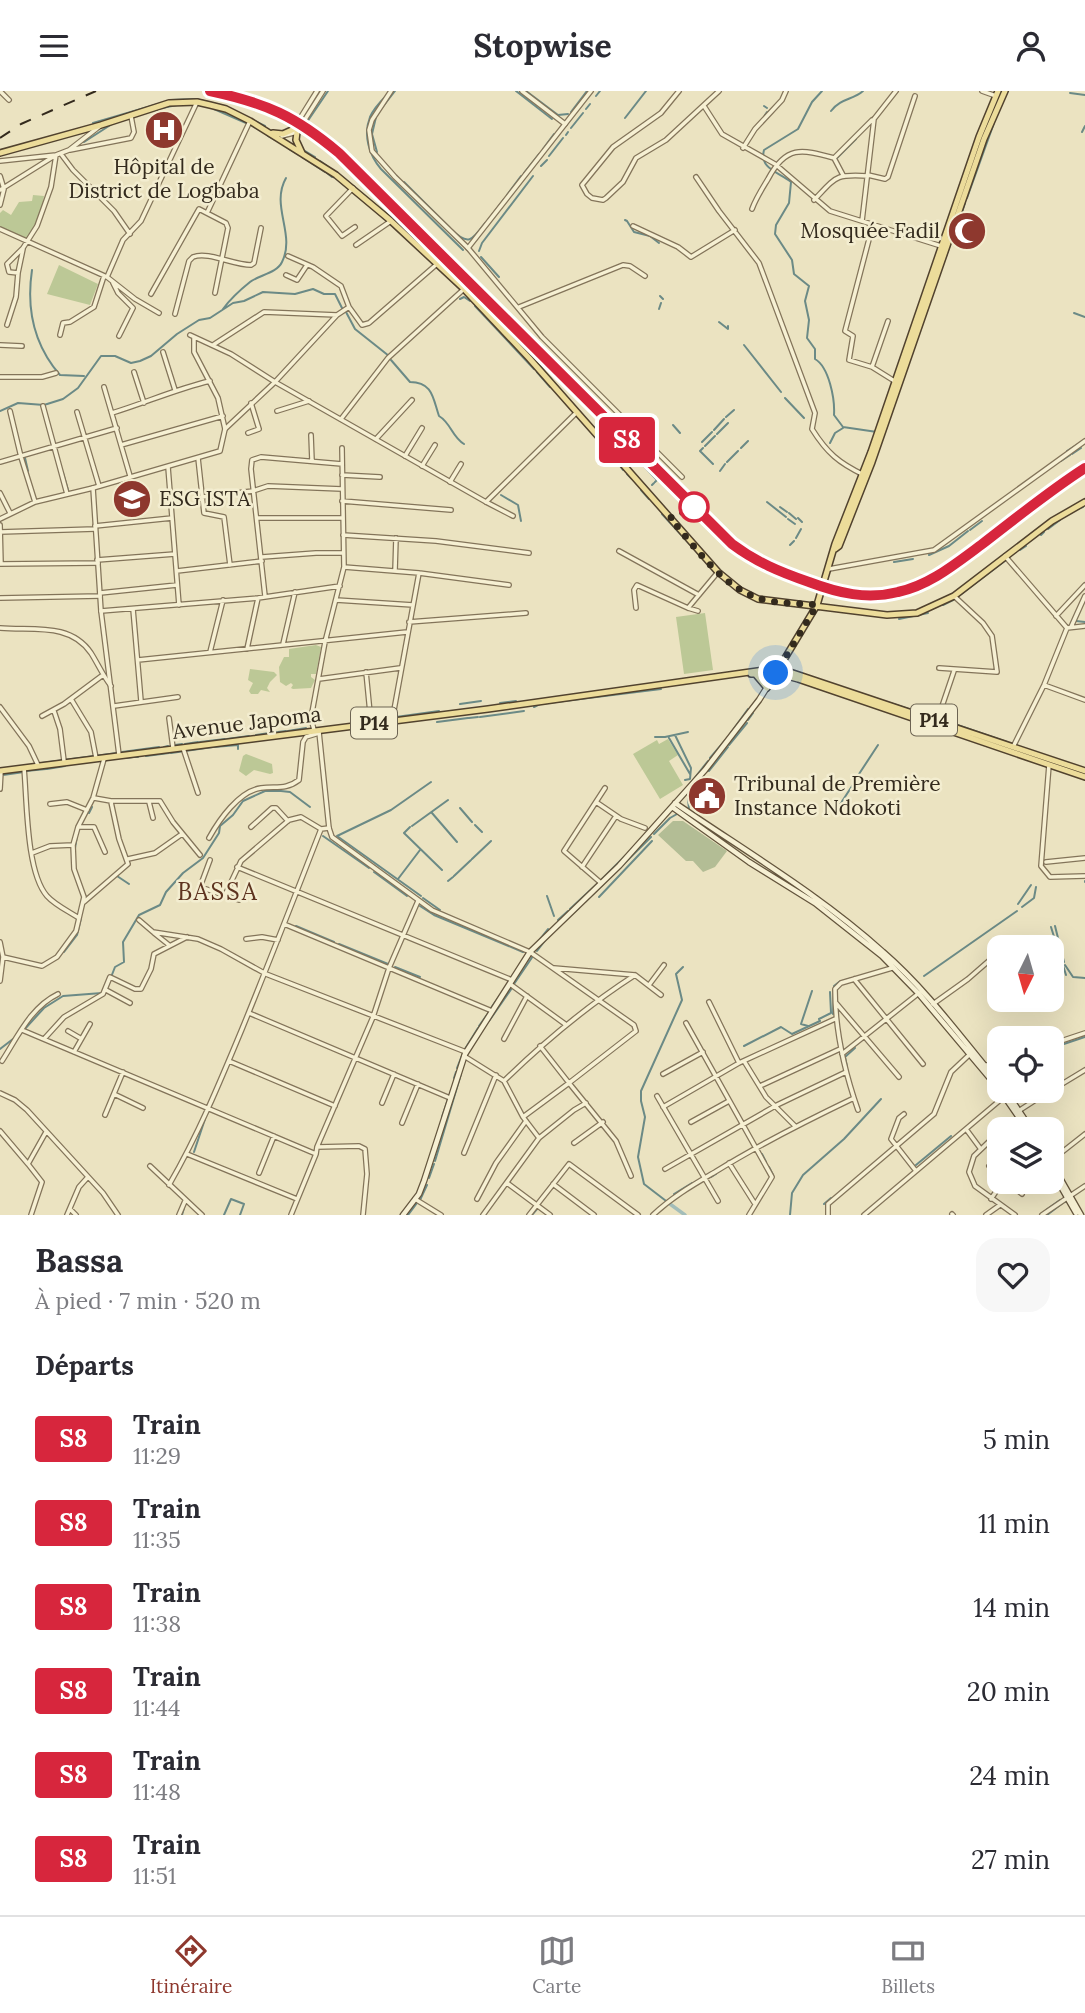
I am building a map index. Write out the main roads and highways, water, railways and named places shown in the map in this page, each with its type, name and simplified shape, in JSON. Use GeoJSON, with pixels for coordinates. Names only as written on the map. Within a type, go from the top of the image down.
{"type":"FeatureCollection","features":[{"type":"Feature","properties":{"kind":"main road"},"geometry":{"type":"LineString","coordinates":[[981,138],[1005,91]]}},
{"type":"Feature","properties":{"kind":"main road"},"geometry":{"type":"LineString","coordinates":[[403,1215],[424,1181],[465,1054],[530,952],[601,883],[705,770],[780,671],[817,605],[997,94]]}},
{"type":"Feature","properties":{"kind":"main road"},"geometry":{"type":"LineString","coordinates":[[0,153],[169,103],[197,102],[226,109],[250,121],[353,188],[464,289],[578,412],[718,572],[740,590],[758,599],[887,615],[906,615],[929,609],[954,596],[1052,521],[1085,502]]}},
{"type":"Feature","properties":{"kind":"main road"},"geometry":{"type":"LineString","coordinates":[[268,132],[294,132],[302,153]]}},
{"type":"Feature","properties":{"kind":"main road"},"geometry":{"type":"LineString","coordinates":[[897,383],[961,198]]}},
{"type":"Feature","properties":{"kind":"main road"},"geometry":{"type":"LineString","coordinates":[[789,655],[793,672]]}},
{"type":"Feature","properties":{"kind":"main road","name":"Avenue Japoma"},"geometry":{"type":"LineString","coordinates":[[748,673],[756,675],[780,671],[1050,762],[1085,777]]}},
{"type":"Feature","properties":{"kind":"main road","name":"Avenue Japoma"},"geometry":{"type":"LineString","coordinates":[[1,771],[780,671],[793,672],[1012,749]]}},
{"type":"Feature","properties":{"kind":"main road"},"geometry":{"type":"LineString","coordinates":[[756,675],[767,688]]}},
{"type":"Feature","properties":{"kind":"main road","name":"Avenue Japoma"},"geometry":{"type":"LineString","coordinates":[[1050,762],[1085,771]]}},
{"type":"Feature","properties":{"kind":"main road"},"geometry":{"type":"LineString","coordinates":[[674,805],[749,862],[815,903],[852,930],[933,1004],[971,1053]]}},
{"type":"Feature","properties":{"kind":"main road"},"geometry":{"type":"LineString","coordinates":[[674,805],[855,927],[896,963],[987,1070]]}},
{"type":"Feature","properties":{"kind":"main road"},"geometry":{"type":"LineString","coordinates":[[983,1066],[987,1071]]}},
{"type":"Feature","properties":{"kind":"main road"},"geometry":{"type":"LineString","coordinates":[[1064,1188],[1068,1197]]}},
{"type":"Feature","properties":{"kind":"main road"},"geometry":{"type":"LineString","coordinates":[[1064,1190],[1079,1215]]}},
{"type":"Feature","properties":{"kind":"waterway"},"geometry":{"type":"LineString","coordinates":[[305,125],[328,91]]}},
{"type":"Feature","properties":{"kind":"waterway"},"geometry":{"type":"LineString","coordinates":[[381,109],[395,91]]}},
{"type":"Feature","properties":{"kind":"waterway"},"geometry":{"type":"LineString","coordinates":[[516,91],[552,119]]}},
{"type":"Feature","properties":{"kind":"waterway"},"geometry":{"type":"LineString","coordinates":[[526,91],[558,115],[568,114]]}},
{"type":"Feature","properties":{"kind":"waterway"},"geometry":{"type":"LineString","coordinates":[[571,112],[587,91]]}},
{"type":"Feature","properties":{"kind":"waterway"},"geometry":{"type":"LineString","coordinates":[[596,96],[600,91]]}},
{"type":"Feature","properties":{"kind":"waterway"},"geometry":{"type":"LineString","coordinates":[[625,118],[646,91]]}},
{"type":"Feature","properties":{"kind":"waterway"},"geometry":{"type":"LineString","coordinates":[[822,91],[812,102],[798,129],[764,150],[764,162],[767,166],[791,182],[789,203],[776,225],[775,234],[792,260],[794,274],[809,286],[805,301],[809,320],[807,338],[815,349],[815,359],[827,376],[834,415],[843,427],[877,432]]}},
{"type":"Feature","properties":{"kind":"waterway"},"geometry":{"type":"LineString","coordinates":[[831,111],[863,91]]}},
{"type":"Feature","properties":{"kind":"waterway"},"geometry":{"type":"LineString","coordinates":[[1070,93],[1085,95]]}},
{"type":"Feature","properties":{"kind":"waterway"},"geometry":{"type":"LineString","coordinates":[[387,95],[373,111],[368,124],[368,145],[373,157],[381,169],[463,250]]}},
{"type":"Feature","properties":{"kind":"waterway"},"geometry":{"type":"LineString","coordinates":[[171,100],[196,99],[220,105]]}},
{"type":"Feature","properties":{"kind":"waterway"},"geometry":{"type":"LineString","coordinates":[[93,123],[165,102]]}},
{"type":"Feature","properties":{"kind":"waterway"},"geometry":{"type":"LineString","coordinates":[[586,109],[590,104]]}},
{"type":"Feature","properties":{"kind":"waterway"},"geometry":{"type":"LineString","coordinates":[[162,108],[177,105]]}},
{"type":"Feature","properties":{"kind":"waterway"},"geometry":{"type":"LineString","coordinates":[[229,108],[265,126]]}},
{"type":"Feature","properties":{"kind":"waterway"},"geometry":{"type":"LineString","coordinates":[[214,109],[246,123]]}},
{"type":"Feature","properties":{"kind":"waterway"},"geometry":{"type":"LineString","coordinates":[[571,128],[583,113]]}},
{"type":"Feature","properties":{"kind":"waterway"},"geometry":{"type":"LineString","coordinates":[[376,117],[372,134],[377,152]]}},
{"type":"Feature","properties":{"kind":"waterway"},"geometry":{"type":"LineString","coordinates":[[967,198],[994,123]]}},
{"type":"Feature","properties":{"kind":"waterway"},"geometry":{"type":"LineString","coordinates":[[84,142],[112,124]]}},
{"type":"Feature","properties":{"kind":"waterway"},"geometry":{"type":"LineString","coordinates":[[253,126],[261,131]]}},
{"type":"Feature","properties":{"kind":"waterway"},"geometry":{"type":"LineString","coordinates":[[1082,132],[1085,126]]}},
{"type":"Feature","properties":{"kind":"waterway"},"geometry":{"type":"LineString","coordinates":[[543,149],[554,134]]}},
{"type":"Feature","properties":{"kind":"waterway"},"geometry":{"type":"LineString","coordinates":[[268,136],[275,140]]}},
{"type":"Feature","properties":{"kind":"waterway"},"geometry":{"type":"LineString","coordinates":[[549,156],[563,138]]}},
{"type":"Feature","properties":{"kind":"waterway"},"geometry":{"type":"LineString","coordinates":[[837,158],[856,139]]}},
{"type":"Feature","properties":{"kind":"waterway"},"geometry":{"type":"LineString","coordinates":[[289,149],[299,155]]}},
{"type":"Feature","properties":{"kind":"waterway"},"geometry":{"type":"LineString","coordinates":[[305,151],[315,157]]}},
{"type":"Feature","properties":{"kind":"waterway"},"geometry":{"type":"LineString","coordinates":[[524,173],[539,154]]}},
{"type":"Feature","properties":{"kind":"waterway"},"geometry":{"type":"LineString","coordinates":[[302,157],[325,172]]}},
{"type":"Feature","properties":{"kind":"waterway"},"geometry":{"type":"LineString","coordinates":[[541,166],[547,160]]}},
{"type":"Feature","properties":{"kind":"waterway"},"geometry":{"type":"LineString","coordinates":[[320,161],[331,169]]}},
{"type":"Feature","properties":{"kind":"waterway"},"geometry":{"type":"LineString","coordinates":[[327,173],[332,177]]}},
{"type":"Feature","properties":{"kind":"waterway"},"geometry":{"type":"LineString","coordinates":[[507,195],[521,176]]}},
{"type":"Feature","properties":{"kind":"waterway"},"geometry":{"type":"LineString","coordinates":[[479,251],[482,243],[533,176]]}},
{"type":"Feature","properties":{"kind":"waterway"},"geometry":{"type":"LineString","coordinates":[[223,309],[250,282],[276,269],[282,262],[286,241],[281,199],[286,178]]}},
{"type":"Feature","properties":{"kind":"waterway"},"geometry":{"type":"LineString","coordinates":[[404,182],[450,228]]}},
{"type":"Feature","properties":{"kind":"waterway"},"geometry":{"type":"LineString","coordinates":[[488,220],[504,199]]}},
{"type":"Feature","properties":{"kind":"waterway"},"geometry":{"type":"LineString","coordinates":[[958,224],[965,203]]}},
{"type":"Feature","properties":{"kind":"waterway"},"geometry":{"type":"LineString","coordinates":[[625,220],[634,232],[650,236],[659,243]]}},
{"type":"Feature","properties":{"kind":"waterway"},"geometry":{"type":"LineString","coordinates":[[452,230],[463,238],[470,239],[485,223]]}},
{"type":"Feature","properties":{"kind":"waterway"},"geometry":{"type":"LineString","coordinates":[[943,264],[950,245]]}},
{"type":"Feature","properties":{"kind":"waterway"},"geometry":{"type":"LineString","coordinates":[[481,257],[499,277]]}},
{"type":"Feature","properties":{"kind":"waterway"},"geometry":{"type":"LineString","coordinates":[[32,270],[31,313],[44,352],[60,375],[84,376]]}},
{"type":"Feature","properties":{"kind":"waterway"},"geometry":{"type":"LineString","coordinates":[[0,411],[18,403],[44,405],[63,399],[78,388],[101,356],[115,356],[131,363],[140,361],[151,356],[199,320],[210,318],[233,303],[263,292],[295,294],[313,289],[324,294],[335,294],[343,310]]}},
{"type":"Feature","properties":{"kind":"waterway"},"geometry":{"type":"LineString","coordinates":[[660,296],[663,299]]}},
{"type":"Feature","properties":{"kind":"waterway"},"geometry":{"type":"LineString","coordinates":[[460,299],[464,297],[470,301]]}},
{"type":"Feature","properties":{"kind":"waterway"},"geometry":{"type":"LineString","coordinates":[[659,309],[661,303]]}},
{"type":"Feature","properties":{"kind":"waterway"},"geometry":{"type":"LineString","coordinates":[[475,306],[534,369]]}},
{"type":"Feature","properties":{"kind":"waterway"},"geometry":{"type":"LineString","coordinates":[[346,312],[355,329],[389,356]]}},
{"type":"Feature","properties":{"kind":"waterway"},"geometry":{"type":"LineString","coordinates":[[1074,313],[1085,317]]}},
{"type":"Feature","properties":{"kind":"waterway"},"geometry":{"type":"LineString","coordinates":[[719,322],[728,329],[728,326]]}},
{"type":"Feature","properties":{"kind":"waterway"},"geometry":{"type":"LineString","coordinates":[[744,345],[781,392]]}},
{"type":"Feature","properties":{"kind":"waterway"},"geometry":{"type":"LineString","coordinates":[[391,360],[410,382],[428,388],[439,416],[464,444]]}},
{"type":"Feature","properties":{"kind":"waterway"},"geometry":{"type":"LineString","coordinates":[[537,372],[550,387]]}},
{"type":"Feature","properties":{"kind":"waterway"},"geometry":{"type":"LineString","coordinates":[[785,398],[804,418]]}},
{"type":"Feature","properties":{"kind":"waterway"},"geometry":{"type":"LineString","coordinates":[[726,417],[734,410]]}},
{"type":"Feature","properties":{"kind":"waterway"},"geometry":{"type":"LineString","coordinates":[[579,411],[586,419]]}},
{"type":"Feature","properties":{"kind":"waterway"},"geometry":{"type":"LineString","coordinates":[[714,430],[724,419]]}},
{"type":"Feature","properties":{"kind":"waterway"},"geometry":{"type":"LineString","coordinates":[[717,434],[728,423]]}},
{"type":"Feature","properties":{"kind":"waterway"},"geometry":{"type":"LineString","coordinates":[[673,425],[680,433]]}},
{"type":"Feature","properties":{"kind":"waterway"},"geometry":{"type":"LineString","coordinates":[[830,443],[835,433],[843,428]]}},
{"type":"Feature","properties":{"kind":"waterway"},"geometry":{"type":"LineString","coordinates":[[702,442],[712,432]]}},
{"type":"Feature","properties":{"kind":"waterway"},"geometry":{"type":"LineString","coordinates":[[705,446],[715,436]]}},
{"type":"Feature","properties":{"kind":"waterway"},"geometry":{"type":"LineString","coordinates":[[741,448],[748,441]]}},
{"type":"Feature","properties":{"kind":"waterway"},"geometry":{"type":"LineString","coordinates":[[1067,451],[1078,444]]}},
{"type":"Feature","properties":{"kind":"waterway"},"geometry":{"type":"LineString","coordinates":[[703,448],[700,451],[713,464]]}},
{"type":"Feature","properties":{"kind":"waterway"},"geometry":{"type":"LineString","coordinates":[[1072,454],[1081,448]]}},
{"type":"Feature","properties":{"kind":"waterway"},"geometry":{"type":"LineString","coordinates":[[727,462],[738,451]]}},
{"type":"Feature","properties":{"kind":"waterway"},"geometry":{"type":"LineString","coordinates":[[1061,461],[1070,455]]}},
{"type":"Feature","properties":{"kind":"waterway"},"geometry":{"type":"LineString","coordinates":[[25,458],[28,471]]}},
{"type":"Feature","properties":{"kind":"waterway"},"geometry":{"type":"LineString","coordinates":[[720,471],[725,464]]}},
{"type":"Feature","properties":{"kind":"waterway"},"geometry":{"type":"LineString","coordinates":[[643,465],[657,480],[655,482]]}},
{"type":"Feature","properties":{"kind":"waterway"},"geometry":{"type":"LineString","coordinates":[[620,466],[623,470]]}},
{"type":"Feature","properties":{"kind":"waterway"},"geometry":{"type":"LineString","coordinates":[[63,473],[68,490]]}},
{"type":"Feature","properties":{"kind":"waterway"},"geometry":{"type":"LineString","coordinates":[[627,474],[632,479]]}},
{"type":"Feature","properties":{"kind":"waterway"},"geometry":{"type":"LineString","coordinates":[[641,490],[649,499]]}},
{"type":"Feature","properties":{"kind":"waterway"},"geometry":{"type":"LineString","coordinates":[[501,495],[518,505],[521,521]]}},
{"type":"Feature","properties":{"kind":"waterway"},"geometry":{"type":"LineString","coordinates":[[767,502],[786,517]]}},
{"type":"Feature","properties":{"kind":"waterway"},"geometry":{"type":"LineString","coordinates":[[780,507],[787,512]]}},
{"type":"Feature","properties":{"kind":"waterway"},"geometry":{"type":"LineString","coordinates":[[1077,509],[1083,507]]}},
{"type":"Feature","properties":{"kind":"waterway"},"geometry":{"type":"LineString","coordinates":[[789,513],[796,519]]}},
{"type":"Feature","properties":{"kind":"waterway"},"geometry":{"type":"LineString","coordinates":[[662,514],[709,565]]}},
{"type":"Feature","properties":{"kind":"waterway"},"geometry":{"type":"LineString","coordinates":[[798,518],[802,522]]}},
{"type":"Feature","properties":{"kind":"waterway"},"geometry":{"type":"LineString","coordinates":[[788,519],[795,524]]}},
{"type":"Feature","properties":{"kind":"waterway"},"geometry":{"type":"LineString","coordinates":[[1048,529],[1060,520]]}},
{"type":"Feature","properties":{"kind":"waterway"},"geometry":{"type":"LineString","coordinates":[[970,530],[982,521]]}},
{"type":"Feature","properties":{"kind":"waterway"},"geometry":{"type":"LineString","coordinates":[[796,538],[801,529]]}},
{"type":"Feature","properties":{"kind":"waterway"},"geometry":{"type":"LineString","coordinates":[[929,555],[949,546],[968,531]]}},
{"type":"Feature","properties":{"kind":"waterway"},"geometry":{"type":"LineString","coordinates":[[1041,535],[1044,532]]}},
{"type":"Feature","properties":{"kind":"waterway"},"geometry":{"type":"LineString","coordinates":[[790,545],[794,541]]}},
{"type":"Feature","properties":{"kind":"waterway"},"geometry":{"type":"LineString","coordinates":[[1020,550],[1026,546]]}},
{"type":"Feature","properties":{"kind":"waterway"},"geometry":{"type":"LineString","coordinates":[[894,562],[913,559]]}},
{"type":"Feature","properties":{"kind":"waterway"},"geometry":{"type":"LineString","coordinates":[[956,598],[1006,560]]}},
{"type":"Feature","properties":{"kind":"waterway"},"geometry":{"type":"LineString","coordinates":[[943,605],[953,600]]}},
{"type":"Feature","properties":{"kind":"waterway"},"geometry":{"type":"LineString","coordinates":[[899,619],[928,613]]}},
{"type":"Feature","properties":{"kind":"waterway"},"geometry":{"type":"LineString","coordinates":[[1076,621],[1085,622]]}},
{"type":"Feature","properties":{"kind":"waterway"},"geometry":{"type":"LineString","coordinates":[[534,707],[540,704],[661,689]]}},
{"type":"Feature","properties":{"kind":"waterway"},"geometry":{"type":"LineString","coordinates":[[460,704],[481,701]]}},
{"type":"Feature","properties":{"kind":"waterway"},"geometry":{"type":"LineString","coordinates":[[500,703],[516,701]]}},
{"type":"Feature","properties":{"kind":"waterway"},"geometry":{"type":"LineString","coordinates":[[890,703],[921,713]]}},
{"type":"Feature","properties":{"kind":"waterway"},"geometry":{"type":"LineString","coordinates":[[730,734],[748,709]]}},
{"type":"Feature","properties":{"kind":"waterway"},"geometry":{"type":"LineString","coordinates":[[396,717],[439,711]]}},
{"type":"Feature","properties":{"kind":"waterway"},"geometry":{"type":"LineString","coordinates":[[480,717],[524,711]]}},
{"type":"Feature","properties":{"kind":"waterway"},"geometry":{"type":"LineString","coordinates":[[748,720],[753,713]]}},
{"type":"Feature","properties":{"kind":"waterway"},"geometry":{"type":"LineString","coordinates":[[928,715],[937,718]]}},
{"type":"Feature","properties":{"kind":"waterway"},"geometry":{"type":"LineString","coordinates":[[469,718],[478,717]]}},
{"type":"Feature","properties":{"kind":"waterway"},"geometry":{"type":"LineString","coordinates":[[437,722],[468,718]]}},
{"type":"Feature","properties":{"kind":"waterway"},"geometry":{"type":"LineString","coordinates":[[940,719],[1007,742]]}},
{"type":"Feature","properties":{"kind":"waterway"},"geometry":{"type":"LineString","coordinates":[[729,745],[747,723]]}},
{"type":"Feature","properties":{"kind":"waterway"},"geometry":{"type":"LineString","coordinates":[[288,731],[306,728]]}},
{"type":"Feature","properties":{"kind":"waterway"},"geometry":{"type":"LineString","coordinates":[[278,732],[286,731]]}},
{"type":"Feature","properties":{"kind":"waterway"},"geometry":{"type":"LineString","coordinates":[[256,735],[276,732]]}},
{"type":"Feature","properties":{"kind":"waterway"},"geometry":{"type":"LineString","coordinates":[[655,737],[688,732]]}},
{"type":"Feature","properties":{"kind":"waterway"},"geometry":{"type":"LineString","coordinates":[[675,735],[691,768],[690,779],[685,780]]}},
{"type":"Feature","properties":{"kind":"waterway"},"geometry":{"type":"LineString","coordinates":[[227,739],[249,736]]}},
{"type":"Feature","properties":{"kind":"waterway"},"geometry":{"type":"LineString","coordinates":[[710,758],[728,737]]}},
{"type":"Feature","properties":{"kind":"waterway"},"geometry":{"type":"LineString","coordinates":[[669,738],[690,774]]}},
{"type":"Feature","properties":{"kind":"waterway"},"geometry":{"type":"LineString","coordinates":[[200,742],[225,739]]}},
{"type":"Feature","properties":{"kind":"waterway"},"geometry":{"type":"LineString","coordinates":[[185,744],[198,742]]}},
{"type":"Feature","properties":{"kind":"waterway"},"geometry":{"type":"LineString","coordinates":[[175,745],[182,744]]}},
{"type":"Feature","properties":{"kind":"waterway"},"geometry":{"type":"LineString","coordinates":[[214,747],[238,745],[238,749]]}},
{"type":"Feature","properties":{"kind":"waterway"},"geometry":{"type":"LineString","coordinates":[[859,774],[878,745]]}},
{"type":"Feature","properties":{"kind":"waterway"},"geometry":{"type":"LineString","coordinates":[[164,747],[168,746]]}},
{"type":"Feature","properties":{"kind":"waterway"},"geometry":{"type":"LineString","coordinates":[[122,752],[159,747]]}},
{"type":"Feature","properties":{"kind":"waterway"},"geometry":{"type":"LineString","coordinates":[[171,753],[213,747]]}},
{"type":"Feature","properties":{"kind":"waterway"},"geometry":{"type":"LineString","coordinates":[[709,771],[728,747]]}},
{"type":"Feature","properties":{"kind":"waterway"},"geometry":{"type":"LineString","coordinates":[[42,763],[117,753]]}},
{"type":"Feature","properties":{"kind":"waterway"},"geometry":{"type":"LineString","coordinates":[[146,756],[169,753]]}},
{"type":"Feature","properties":{"kind":"waterway"},"geometry":{"type":"LineString","coordinates":[[126,758],[133,757]]}},
{"type":"Feature","properties":{"kind":"waterway"},"geometry":{"type":"LineString","coordinates":[[689,785],[708,761]]}},
{"type":"Feature","properties":{"kind":"waterway"},"geometry":{"type":"LineString","coordinates":[[47,769],[65,766]]}},
{"type":"Feature","properties":{"kind":"waterway"},"geometry":{"type":"LineString","coordinates":[[26,771],[46,769]]}},
{"type":"Feature","properties":{"kind":"waterway"},"geometry":{"type":"LineString","coordinates":[[3,775],[24,772]]}},
{"type":"Feature","properties":{"kind":"waterway"},"geometry":{"type":"LineString","coordinates":[[837,809],[858,777]]}},
{"type":"Feature","properties":{"kind":"waterway"},"geometry":{"type":"LineString","coordinates":[[421,896],[337,836],[391,810],[431,782]]}},
{"type":"Feature","properties":{"kind":"waterway"},"geometry":{"type":"LineString","coordinates":[[106,990],[115,967],[124,962],[123,942],[139,915],[160,905],[166,892],[183,873],[203,858],[219,833],[220,826],[233,815],[243,801],[265,791],[281,791],[290,792],[310,807]]}},
{"type":"Feature","properties":{"kind":"waterway"},"geometry":{"type":"LineString","coordinates":[[688,798],[689,810]]}},
{"type":"Feature","properties":{"kind":"waterway"},"geometry":{"type":"LineString","coordinates":[[412,826],[448,800]]}},
{"type":"Feature","properties":{"kind":"waterway"},"geometry":{"type":"LineString","coordinates":[[89,813],[92,807]]}},
{"type":"Feature","properties":{"kind":"waterway"},"geometry":{"type":"LineString","coordinates":[[460,808],[472,822]]}},
{"type":"Feature","properties":{"kind":"waterway"},"geometry":{"type":"LineString","coordinates":[[432,813],[457,842]]}},
{"type":"Feature","properties":{"kind":"waterway"},"geometry":{"type":"LineString","coordinates":[[654,834],[677,814]]}},
{"type":"Feature","properties":{"kind":"waterway"},"geometry":{"type":"LineString","coordinates":[[475,825],[482,832]]}},
{"type":"Feature","properties":{"kind":"waterway"},"geometry":{"type":"LineString","coordinates":[[410,827],[404,833],[442,870]]}},
{"type":"Feature","properties":{"kind":"waterway"},"geometry":{"type":"LineString","coordinates":[[75,848],[77,836]]}},
{"type":"Feature","properties":{"kind":"waterway"},"geometry":{"type":"LineString","coordinates":[[323,836],[369,868]]}},
{"type":"Feature","properties":{"kind":"waterway"},"geometry":{"type":"LineString","coordinates":[[585,902],[651,837]]}},
{"type":"Feature","properties":{"kind":"waterway"},"geometry":{"type":"LineString","coordinates":[[472,859],[491,841]]}},
{"type":"Feature","properties":{"kind":"waterway"},"geometry":{"type":"LineString","coordinates":[[599,897],[652,841]]}},
{"type":"Feature","properties":{"kind":"waterway"},"geometry":{"type":"LineString","coordinates":[[398,879],[420,850]]}},
{"type":"Feature","properties":{"kind":"waterway"},"geometry":{"type":"LineString","coordinates":[[600,881],[626,855]]}},
{"type":"Feature","properties":{"kind":"waterway"},"geometry":{"type":"LineString","coordinates":[[454,876],[471,860]]}},
{"type":"Feature","properties":{"kind":"waterway"},"geometry":{"type":"LineString","coordinates":[[374,872],[407,896],[405,891]]}},
{"type":"Feature","properties":{"kind":"waterway"},"geometry":{"type":"LineString","coordinates":[[117,876],[129,884]]}},
{"type":"Feature","properties":{"kind":"waterway"},"geometry":{"type":"LineString","coordinates":[[448,881],[453,877]]}},
{"type":"Feature","properties":{"kind":"waterway"},"geometry":{"type":"LineString","coordinates":[[570,909],[598,883]]}},
{"type":"Feature","properties":{"kind":"waterway"},"geometry":{"type":"LineString","coordinates":[[1018,904],[1031,885]]}},
{"type":"Feature","properties":{"kind":"waterway"},"geometry":{"type":"LineString","coordinates":[[1022,907],[1034,898],[1036,887]]}},
{"type":"Feature","properties":{"kind":"waterway"},"geometry":{"type":"LineString","coordinates":[[547,896],[554,916]]}},
{"type":"Feature","properties":{"kind":"waterway"},"geometry":{"type":"LineString","coordinates":[[817,896],[828,906]]}},
{"type":"Feature","properties":{"kind":"waterway"},"geometry":{"type":"LineString","coordinates":[[423,898],[440,910]]}},
{"type":"Feature","properties":{"kind":"waterway"},"geometry":{"type":"LineString","coordinates":[[420,906],[434,915],[523,952]]}},
{"type":"Feature","properties":{"kind":"waterway"},"geometry":{"type":"LineString","coordinates":[[571,915],[579,908]]}},
{"type":"Feature","properties":{"kind":"waterway"},"geometry":{"type":"LineString","coordinates":[[558,920],[568,911]]}},
{"type":"Feature","properties":{"kind":"waterway"},"geometry":{"type":"LineString","coordinates":[[924,976],[1017,911]]}},
{"type":"Feature","properties":{"kind":"waterway"},"geometry":{"type":"LineString","coordinates":[[64,952],[77,935],[81,918]]}},
{"type":"Feature","properties":{"kind":"waterway"},"geometry":{"type":"LineString","coordinates":[[296,926],[334,942]]}},
{"type":"Feature","properties":{"kind":"waterway"},"geometry":{"type":"LineString","coordinates":[[1055,926],[1057,935]]}},
{"type":"Feature","properties":{"kind":"waterway"},"geometry":{"type":"LineString","coordinates":[[1051,927],[1066,975]]}},
{"type":"Feature","properties":{"kind":"waterway"},"geometry":{"type":"LineString","coordinates":[[536,944],[548,929]]}},
{"type":"Feature","properties":{"kind":"waterway"},"geometry":{"type":"LineString","coordinates":[[537,951],[547,938]]}},
{"type":"Feature","properties":{"kind":"waterway"},"geometry":{"type":"LineString","coordinates":[[339,944],[388,964]]}},
{"type":"Feature","properties":{"kind":"waterway"},"geometry":{"type":"LineString","coordinates":[[514,984],[533,956]]}},
{"type":"Feature","properties":{"kind":"waterway"},"geometry":{"type":"LineString","coordinates":[[1065,965],[1073,977],[1085,978]]}},
{"type":"Feature","properties":{"kind":"waterway"},"geometry":{"type":"LineString","coordinates":[[395,967],[420,977]]}},
{"type":"Feature","properties":{"kind":"waterway"},"geometry":{"type":"LineString","coordinates":[[670,1204],[644,1184],[638,1157],[645,1117],[641,1091],[682,1000],[676,974],[683,967]]}},
{"type":"Feature","properties":{"kind":"waterway"},"geometry":{"type":"LineString","coordinates":[[833,1014],[834,986],[852,978]]}},
{"type":"Feature","properties":{"kind":"waterway"},"geometry":{"type":"LineString","coordinates":[[489,1021],[512,988]]}},
{"type":"Feature","properties":{"kind":"waterway"},"geometry":{"type":"LineString","coordinates":[[808,1026],[801,1024],[812,991]]}},
{"type":"Feature","properties":{"kind":"waterway"},"geometry":{"type":"LineString","coordinates":[[744,1046],[781,1027],[792,1034],[820,1021],[819,1019],[831,1013],[830,992]]}},
{"type":"Feature","properties":{"kind":"waterway"},"geometry":{"type":"LineString","coordinates":[[23,1031],[44,1008],[63,996],[102,993]]}},
{"type":"Feature","properties":{"kind":"waterway"},"geometry":{"type":"LineString","coordinates":[[491,1008],[500,995]]}},
{"type":"Feature","properties":{"kind":"waterway"},"geometry":{"type":"LineString","coordinates":[[479,1026],[489,1012]]}},
{"type":"Feature","properties":{"kind":"waterway"},"geometry":{"type":"LineString","coordinates":[[465,1049],[478,1028]]}},
{"type":"Feature","properties":{"kind":"waterway"},"geometry":{"type":"LineString","coordinates":[[1064,1044],[1085,1037]]}},
{"type":"Feature","properties":{"kind":"waterway"},"geometry":{"type":"LineString","coordinates":[[0,1049],[13,1039]]}},
{"type":"Feature","properties":{"kind":"waterway"},"geometry":{"type":"LineString","coordinates":[[847,1067],[845,1057],[855,1048]]}},
{"type":"Feature","properties":{"kind":"waterway"},"geometry":{"type":"LineString","coordinates":[[457,1068],[463,1053]]}},
{"type":"Feature","properties":{"kind":"waterway"},"geometry":{"type":"LineString","coordinates":[[454,1078],[456,1072]]}},
{"type":"Feature","properties":{"kind":"waterway"},"geometry":{"type":"LineString","coordinates":[[435,1161],[461,1074]]}},
{"type":"Feature","properties":{"kind":"waterway"},"geometry":{"type":"LineString","coordinates":[[442,1117],[448,1099]]}},
{"type":"Feature","properties":{"kind":"waterway"},"geometry":{"type":"LineString","coordinates":[[790,1215],[792,1193],[803,1175],[844,1139],[881,1099]]}},
{"type":"Feature","properties":{"kind":"waterway"},"geometry":{"type":"LineString","coordinates":[[194,1152],[205,1119]]}},
{"type":"Feature","properties":{"kind":"waterway"},"geometry":{"type":"LineString","coordinates":[[916,1165],[951,1136]]}},
{"type":"Feature","properties":{"kind":"waterway"},"geometry":{"type":"LineString","coordinates":[[762,1154],[766,1162]]}},
{"type":"Feature","properties":{"kind":"waterway"},"geometry":{"type":"LineString","coordinates":[[429,1178],[434,1164]]}},
{"type":"Feature","properties":{"kind":"waterway"},"geometry":{"type":"LineString","coordinates":[[769,1167],[773,1175]]}},
{"type":"Feature","properties":{"kind":"waterway"},"geometry":{"type":"LineString","coordinates":[[707,1175],[719,1168]]}},
{"type":"Feature","properties":{"kind":"waterway"},"geometry":{"type":"LineString","coordinates":[[711,1177],[716,1174]]}},
{"type":"Feature","properties":{"kind":"waterway"},"geometry":{"type":"LineString","coordinates":[[674,1194],[692,1183]]}},
{"type":"Feature","properties":{"kind":"waterway"},"geometry":{"type":"LineString","coordinates":[[420,1200],[427,1185]]}},
{"type":"Feature","properties":{"kind":"waterway"},"geometry":{"type":"LineString","coordinates":[[824,1204],[831,1198]]}},
{"type":"Feature","properties":{"kind":"waterway"},"geometry":{"type":"LineString","coordinates":[[224,1215],[231,1199],[244,1204],[240,1215]]}},
{"type":"Feature","properties":{"kind":"waterway"},"geometry":{"type":"LineString","coordinates":[[1046,1210],[1060,1200]]}},
{"type":"Feature","properties":{"kind":"waterway"},"geometry":{"type":"LineString","coordinates":[[1047,1215],[1064,1202],[1068,1202]]}},
{"type":"Feature","properties":{"kind":"waterway"},"geometry":{"type":"LineString","coordinates":[[408,1215],[417,1203]]}},
{"type":"Feature","properties":{"kind":"waterway"},"geometry":{"type":"LineString","coordinates":[[670,1204],[685,1215]]}},
{"type":"Feature","properties":{"kind":"waterway"},"geometry":{"type":"LineString","coordinates":[[182,1215],[184,1208]]}},
{"type":"Feature","properties":{"kind":"waterway"},"geometry":{"type":"LineString","coordinates":[[532,1215],[537,1209]]}},
{"type":"Feature","properties":{"kind":"railway"},"geometry":{"type":"LineString","coordinates":[[0,138],[21,124],[96,91]]}},
{"type":"Feature","properties":{"kind":"railway"},"geometry":{"type":"LineString","coordinates":[[210,91],[279,113],[339,153],[732,544],[778,570],[820,586],[853,594],[875,595],[910,589],[952,566],[1085,468]]}},
{"type":"Feature","properties":{"kind":"train","name":"S8"},"geometry":{"type":"LineString","coordinates":[[210,91],[250,100],[296,120],[339,153],[732,544],[751,559],[773,569],[841,593],[874,595],[914,588],[952,567],[1085,468]]}},
{"type":"Feature","properties":{"kind":"place","name":"Hôpital de District de Logbaba"},"geometry":{"type":"Point","coordinates":[164,130]}},
{"type":"Feature","properties":{"kind":"place","name":"Mosquée Fadil"},"geometry":{"type":"Point","coordinates":[967,231]}},
{"type":"Feature","properties":{"kind":"place","name":"ESG ISTA"},"geometry":{"type":"Point","coordinates":[132,499]}},
{"type":"Feature","properties":{"kind":"place","name":"Tribunal de Première Instance Ndokoti"},"geometry":{"type":"Point","coordinates":[707,796]}},
{"type":"Feature","properties":{"kind":"district","name":"BASSA"},"geometry":{"type":"Point","coordinates":[218,892]}}]}
